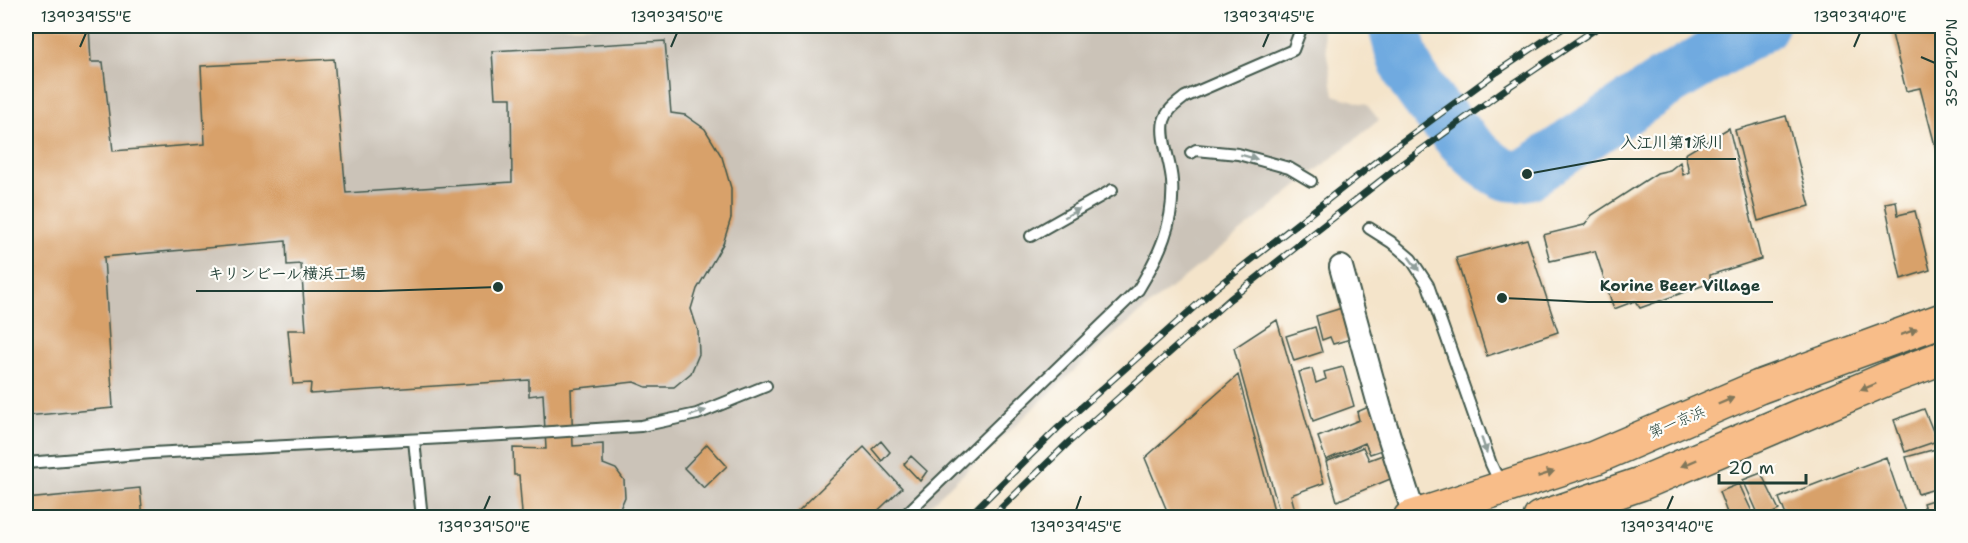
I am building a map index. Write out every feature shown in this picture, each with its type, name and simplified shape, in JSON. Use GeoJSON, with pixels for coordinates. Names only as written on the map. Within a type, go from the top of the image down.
{"type":"FeatureCollection","features":[{"type":"Feature","properties":{"kind":"highway","name":"第一京浜"},"geometry":{"type":"LineString","coordinates":[[1413,517],[1594,458],[1759,387],[1942,320]]}},
{"type":"Feature","properties":{"kind":"highway"},"geometry":{"type":"LineString","coordinates":[[1540,518],[1640,484],[1891,377],[1942,358]]}},
{"type":"Feature","properties":{"kind":"street"},"geometry":{"type":"LineString","coordinates":[[1341,267],[1413,517]]}},
{"type":"Feature","properties":{"kind":"lane"},"geometry":{"type":"LineString","coordinates":[[902,518],[1138,290],[1157,259],[1168,230],[1173,181],[1164,136],[1164,121],[1171,108],[1185,98],[1293,50],[1302,26]]}},
{"type":"Feature","properties":{"kind":"lane"},"geometry":{"type":"LineString","coordinates":[[1191,153],[1196,150],[1238,154],[1289,168],[1311,181]]}},
{"type":"Feature","properties":{"kind":"lane"},"geometry":{"type":"LineString","coordinates":[[1031,236],[1112,190]]}},
{"type":"Feature","properties":{"kind":"lane"},"geometry":{"type":"LineString","coordinates":[[1369,228],[1391,242],[1411,259],[1428,285],[1491,464],[1503,488]]}},
{"type":"Feature","properties":{"kind":"lane"},"geometry":{"type":"LineString","coordinates":[[26,463],[152,453],[641,426],[697,414],[766,386]]}},
{"type":"Feature","properties":{"kind":"lane"},"geometry":{"type":"LineString","coordinates":[[414,440],[422,518]]}},
{"type":"Feature","properties":{"kind":"shaded area"},"geometry":{"type":"Polygon","coordinates":[[[26,26],[1322,26],[1334,95],[1367,105],[1379,120],[1108,339],[917,517],[26,517],[26,26]]]}},
{"type":"Feature","properties":{"kind":"building"},"geometry":{"type":"Polygon","coordinates":[[[26,26],[89,26],[91,62],[103,62],[113,151],[205,144],[201,66],[334,59],[346,193],[512,182],[511,98],[495,98],[492,51],[665,41],[671,113],[685,115],[705,129],[722,157],[731,188],[731,218],[723,244],[697,289],[691,309],[698,331],[699,354],[691,373],[674,387],[646,387],[634,382],[571,389],[573,446],[603,444],[603,464],[616,469],[624,480],[625,497],[619,511],[609,518],[517,518],[517,515],[522,513],[519,475],[514,475],[513,448],[546,449],[543,394],[529,396],[529,380],[310,394],[311,383],[293,384],[288,330],[306,330],[301,264],[287,265],[286,241],[104,257],[113,408],[26,416],[26,26]]]}},
{"type":"Feature","properties":{"kind":"building"},"geometry":{"type":"Polygon","coordinates":[[[1925,26],[1942,26],[1942,172],[1920,88],[1906,91],[1892,34],[1925,26]]]}},
{"type":"Feature","properties":{"kind":"building"},"geometry":{"type":"Polygon","coordinates":[[[1786,116],[1810,206],[1758,221],[1735,130],[1786,116]]]}},
{"type":"Feature","properties":{"kind":"building"},"geometry":{"type":"Polygon","coordinates":[[[1729,128],[1761,259],[1710,275],[1710,283],[1640,308],[1635,301],[1614,309],[1595,251],[1550,261],[1543,235],[1584,225],[1592,215],[1657,173],[1670,170],[1680,162],[1683,175],[1689,172],[1685,154],[1729,128]]]}},
{"type":"Feature","properties":{"kind":"building"},"geometry":{"type":"Polygon","coordinates":[[[1896,201],[1898,215],[1915,211],[1930,270],[1901,279],[1885,203],[1896,201]]]}},
{"type":"Feature","properties":{"kind":"building"},"geometry":{"type":"Polygon","coordinates":[[[1527,239],[1558,332],[1487,356],[1456,258],[1527,239]]]}},
{"type":"Feature","properties":{"kind":"building"},"geometry":{"type":"Polygon","coordinates":[[[1345,307],[1354,338],[1333,344],[1330,337],[1322,340],[1316,316],[1345,307]]]}},
{"type":"Feature","properties":{"kind":"building"},"geometry":{"type":"Polygon","coordinates":[[[1277,320],[1324,483],[1291,495],[1297,518],[1281,518],[1234,348],[1277,320]]]}},
{"type":"Feature","properties":{"kind":"building"},"geometry":{"type":"Polygon","coordinates":[[[1315,327],[1322,352],[1294,361],[1286,336],[1315,327]]]}},
{"type":"Feature","properties":{"kind":"building"},"geometry":{"type":"Polygon","coordinates":[[[1343,367],[1354,406],[1313,421],[1299,372],[1312,369],[1316,383],[1326,379],[1324,372],[1343,367]]]}},
{"type":"Feature","properties":{"kind":"building"},"geometry":{"type":"Polygon","coordinates":[[[1238,375],[1275,514],[1268,518],[1170,518],[1145,458],[1238,375]]]}},
{"type":"Feature","properties":{"kind":"building"},"geometry":{"type":"Polygon","coordinates":[[[1373,405],[1388,448],[1370,454],[1365,443],[1326,460],[1318,437],[1359,420],[1357,412],[1373,405]]]}},
{"type":"Feature","properties":{"kind":"building"},"geometry":{"type":"Polygon","coordinates":[[[1924,409],[1937,441],[1905,452],[1894,420],[1924,409]]]}},
{"type":"Feature","properties":{"kind":"building"},"geometry":{"type":"Polygon","coordinates":[[[1942,423],[1942,446],[1935,425],[1942,423]]]}},
{"type":"Feature","properties":{"kind":"building"},"geometry":{"type":"Polygon","coordinates":[[[881,441],[890,452],[882,461],[872,449],[881,441]]]}},
{"type":"Feature","properties":{"kind":"building"},"geometry":{"type":"Polygon","coordinates":[[[707,444],[727,466],[704,488],[684,468],[707,444]]]}},
{"type":"Feature","properties":{"kind":"building"},"geometry":{"type":"Polygon","coordinates":[[[864,447],[902,488],[870,518],[791,518],[864,447]]]}},
{"type":"Feature","properties":{"kind":"building"},"geometry":{"type":"Polygon","coordinates":[[[1363,447],[1369,460],[1388,453],[1395,477],[1337,501],[1326,462],[1363,447]]]}},
{"type":"Feature","properties":{"kind":"building"},"geometry":{"type":"Polygon","coordinates":[[[1936,449],[1942,464],[1942,487],[1918,494],[1906,457],[1936,449]]]}},
{"type":"Feature","properties":{"kind":"building"},"geometry":{"type":"Polygon","coordinates":[[[911,456],[927,471],[920,481],[904,464],[911,456]]]}},
{"type":"Feature","properties":{"kind":"building"},"geometry":{"type":"Polygon","coordinates":[[[1886,457],[1907,518],[1802,518],[1801,515],[1787,518],[1779,498],[1886,457]]]}},
{"type":"Feature","properties":{"kind":"building"},"geometry":{"type":"Polygon","coordinates":[[[1761,473],[1779,510],[1763,518],[1760,518],[1743,480],[1761,473]]]}},
{"type":"Feature","properties":{"kind":"building"},"geometry":{"type":"Polygon","coordinates":[[[1739,484],[1755,518],[1729,518],[1719,492],[1739,484]]]}},
{"type":"Feature","properties":{"kind":"building"},"geometry":{"type":"Polygon","coordinates":[[[140,488],[143,518],[26,518],[26,499],[140,488]]]}},
{"type":"Feature","properties":{"kind":"building"},"geometry":{"type":"Polygon","coordinates":[[[1942,497],[1942,518],[1928,518],[1923,503],[1942,497]]]}},
{"type":"Feature","properties":{"kind":"waterway"},"geometry":{"type":"LineString","coordinates":[[1394,26],[1408,70],[1437,112],[1480,157],[1493,168],[1511,176],[1527,174],[1663,84],[1762,26]]}},
{"type":"Feature","properties":{"kind":"railway"},"geometry":{"type":"LineString","coordinates":[[967,518],[1058,428],[1218,286],[1392,149],[1497,72],[1566,26]]}},
{"type":"Feature","properties":{"kind":"railway"},"geometry":{"type":"LineString","coordinates":[[991,518],[1069,442],[1230,299],[1403,163],[1507,88],[1600,26]]}},
{"type":"Feature","properties":{"kind":"place","name":"入江川第1派川"},"geometry":{"type":"Point","coordinates":[1527,174]}},
{"type":"Feature","properties":{"kind":"place","name":"キリンビール横浜工場"},"geometry":{"type":"Point","coordinates":[498,287]}},
{"type":"Feature","properties":{"kind":"place","name":"Korine Beer Village"},"geometry":{"type":"Point","coordinates":[1502,298]}}]}
